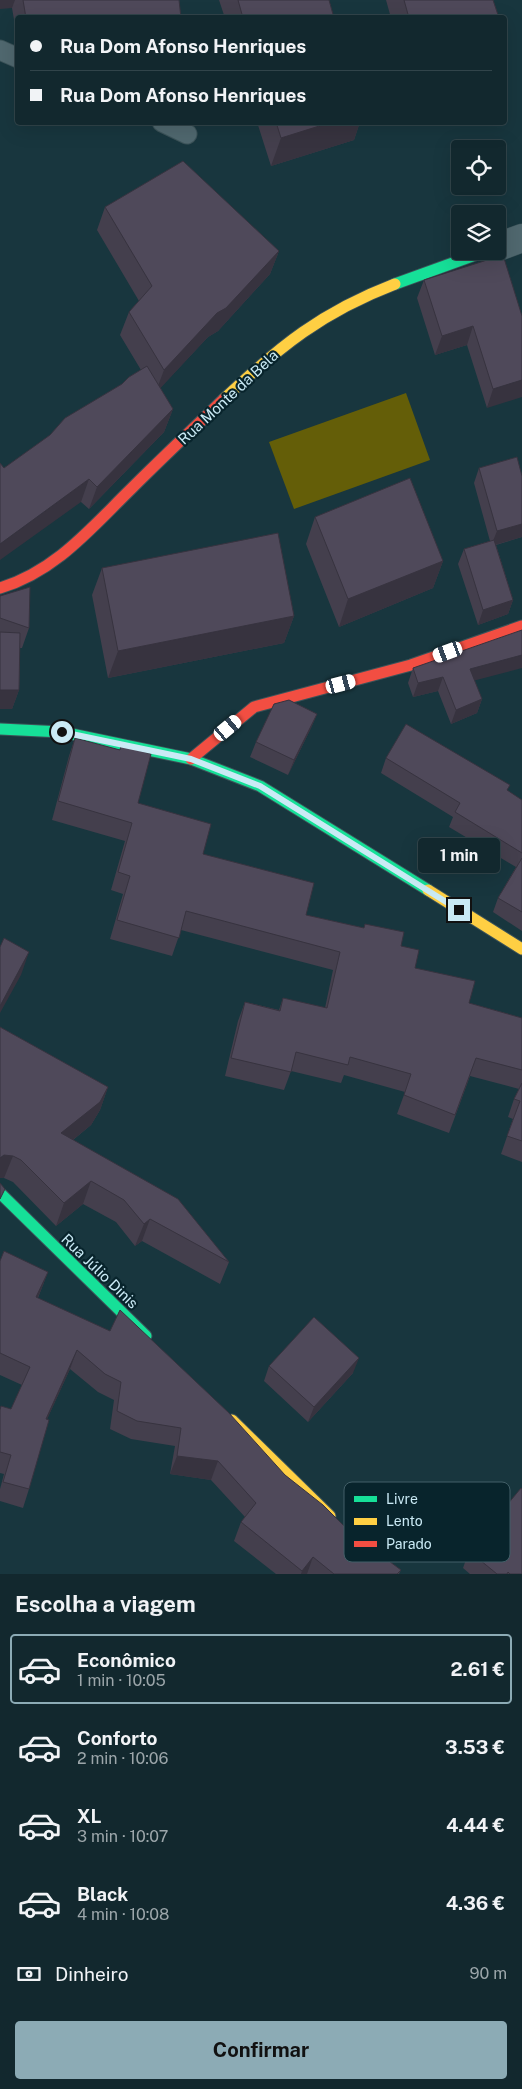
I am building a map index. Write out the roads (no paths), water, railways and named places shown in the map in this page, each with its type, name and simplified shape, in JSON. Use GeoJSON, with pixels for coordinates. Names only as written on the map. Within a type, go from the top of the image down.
{"type":"FeatureCollection","features":[{"type":"Feature","properties":{"kind":"street"},"geometry":{"type":"LineString","coordinates":[[506,244],[522,238]]}},
{"type":"Feature","properties":{"kind":"street","name":"Rua Monte da Bela"},"geometry":{"type":"LineString","coordinates":[[0,588],[14,586],[42,570],[69,550],[193,428],[296,336],[333,311],[364,297],[462,260]]}},
{"type":"Feature","properties":{"kind":"street"},"geometry":{"type":"LineString","coordinates":[[191,759],[254,707],[411,665],[522,626]]}},
{"type":"Feature","properties":{"kind":"street"},"geometry":{"type":"LineString","coordinates":[[0,729],[62,732],[191,759],[260,786],[522,949]]}},
{"type":"Feature","properties":{"kind":"street","name":"Rua Júlio Dinis"},"geometry":{"type":"LineString","coordinates":[[0,1193],[156,1346]]}},
{"type":"Feature","properties":{"kind":"street"},"geometry":{"type":"LineString","coordinates":[[227,1415],[340,1526]]}},
{"type":"Feature","properties":{"kind":"lane"},"geometry":{"type":"LineString","coordinates":[[0,50],[15,57]]}},
{"type":"Feature","properties":{"kind":"lane"},"geometry":{"type":"LineString","coordinates":[[168,125],[187,134]]}}]}
